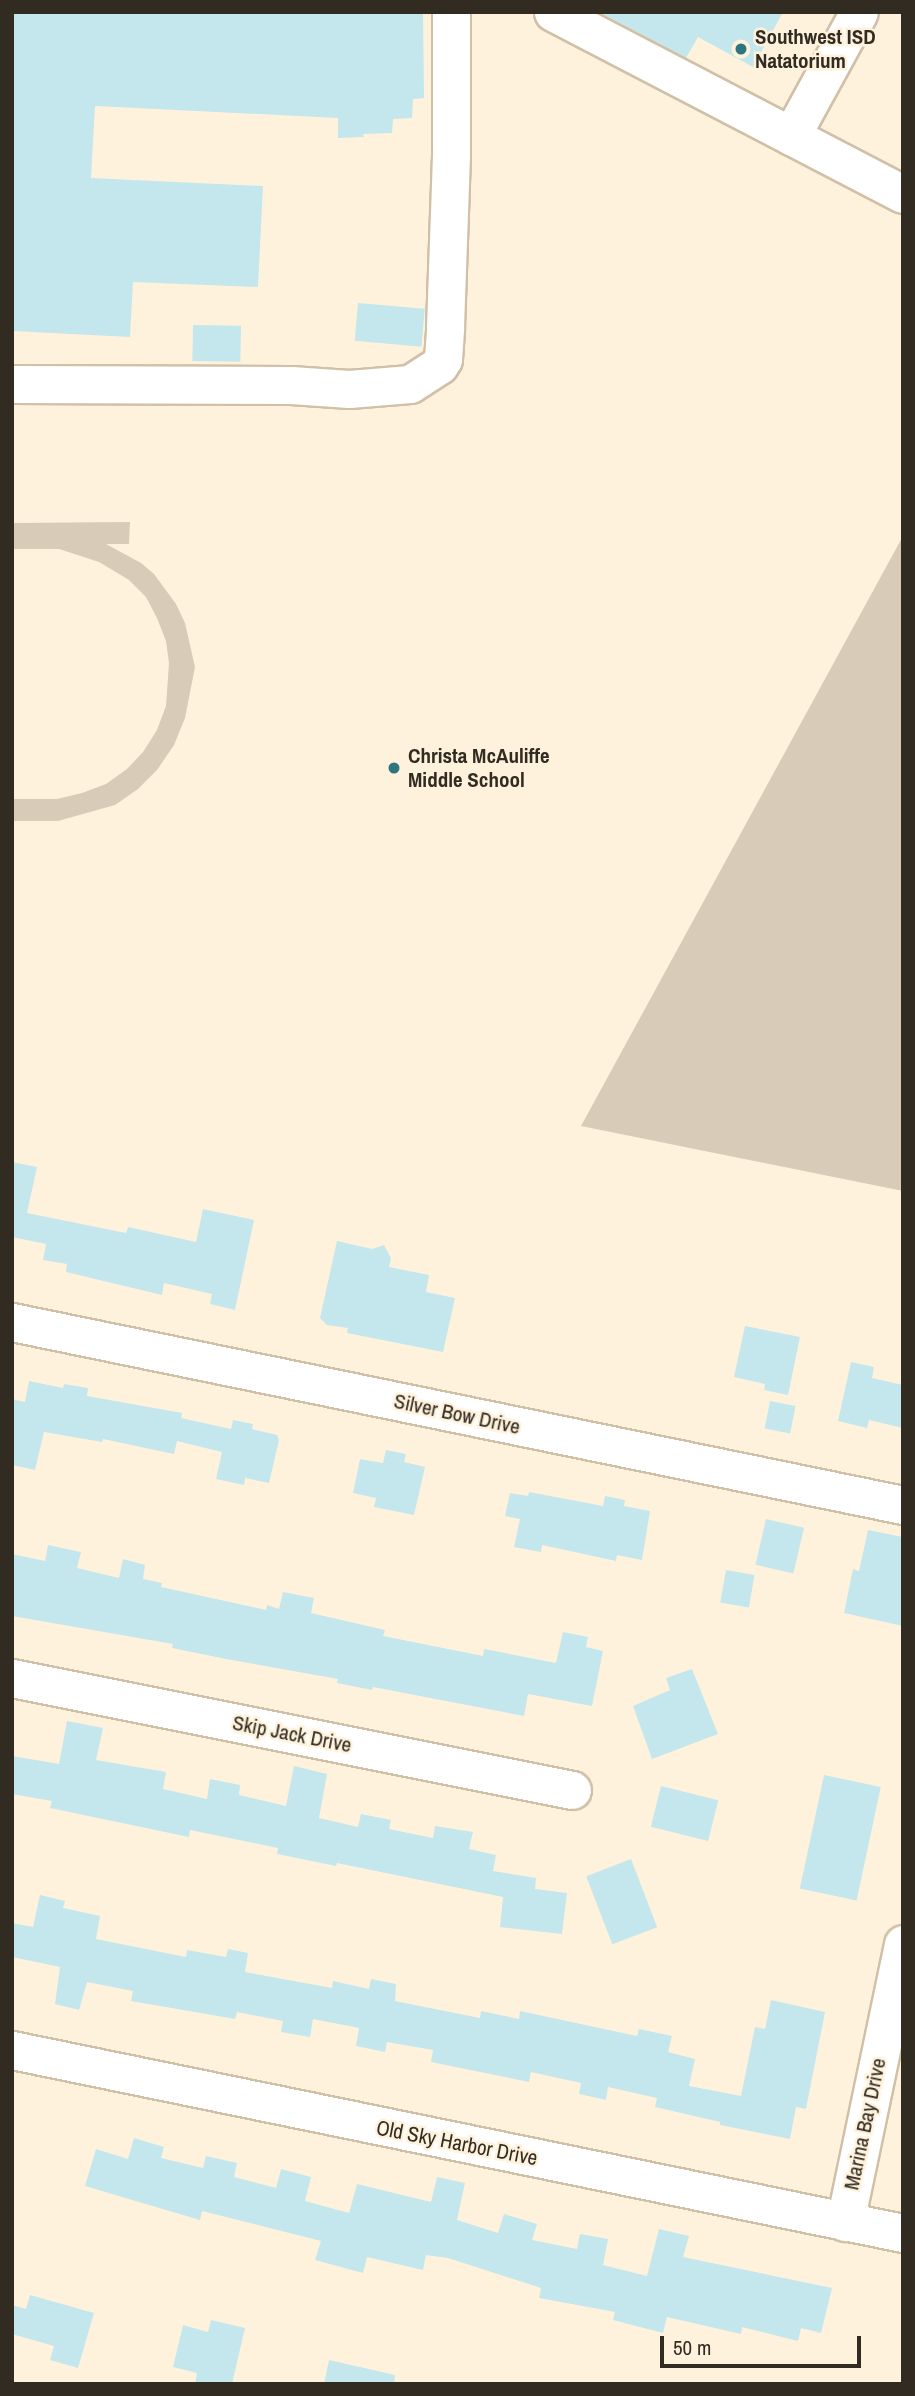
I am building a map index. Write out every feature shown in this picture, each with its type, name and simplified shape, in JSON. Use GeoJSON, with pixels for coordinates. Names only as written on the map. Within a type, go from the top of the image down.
{"type":"FeatureCollection","features":[{"type":"Feature","properties":{"kind":"street"},"geometry":{"type":"LineString","coordinates":[[12,384],[291,385],[349,389],[410,384],[439,365],[443,359],[449,229],[451,12]]}},
{"type":"Feature","properties":{"kind":"street"},"geometry":{"type":"LineString","coordinates":[[553,12],[903,194]]}},
{"type":"Feature","properties":{"kind":"street"},"geometry":{"type":"LineString","coordinates":[[791,136],[859,12]]}},
{"type":"Feature","properties":{"kind":"street","name":"Silver Bow Drive"},"geometry":{"type":"LineString","coordinates":[[12,1322],[903,1505]]}},
{"type":"Feature","properties":{"kind":"street","name":"Skip Jack Drive"},"geometry":{"type":"LineString","coordinates":[[12,1678],[572,1790]]}},
{"type":"Feature","properties":{"kind":"street","name":"Marina Bay Drive"},"geometry":{"type":"LineString","coordinates":[[845,2221],[903,1944]]}},
{"type":"Feature","properties":{"kind":"street","name":"Old Sky Harbor Drive"},"geometry":{"type":"LineString","coordinates":[[12,2050],[903,2233]]}},
{"type":"Feature","properties":{"kind":"shaded area"},"geometry":{"type":"Polygon","coordinates":[[[130,522],[129,544],[106,544],[141,563],[154,574],[176,604],[185,623],[195,667],[185,718],[174,745],[157,770],[138,789],[115,805],[58,821],[12,821],[12,799],[57,799],[82,793],[106,784],[127,769],[143,752],[157,730],[166,706],[169,663],[166,641],[157,618],[146,597],[129,580],[99,562],[59,549],[12,549],[12,523],[130,522]]]}},
{"type":"Feature","properties":{"kind":"shaded area"},"geometry":{"type":"Polygon","coordinates":[[[903,536],[903,1191],[581,1126],[903,536]]]}},
{"type":"Feature","properties":{"kind":"building"},"geometry":{"type":"Polygon","coordinates":[[[12,12],[423,12],[424,98],[413,99],[412,118],[393,119],[392,133],[338,138],[338,118],[95,106],[91,178],[263,186],[258,287],[133,282],[130,337],[12,331],[12,12]]]}},
{"type":"Feature","properties":{"kind":"building","name":"Southwest ISD Natatorium"},"geometry":{"type":"Polygon","coordinates":[[[599,12],[783,12],[753,67],[698,37],[686,58],[599,12]]]}},
{"type":"Feature","properties":{"kind":"building"},"geometry":{"type":"Polygon","coordinates":[[[358,303],[425,309],[421,347],[355,341],[358,303]]]}},
{"type":"Feature","properties":{"kind":"building"},"geometry":{"type":"Polygon","coordinates":[[[193,325],[241,326],[240,362],[192,361],[193,325]]]}},
{"type":"Feature","properties":{"kind":"building"},"geometry":{"type":"Polygon","coordinates":[[[12,1162],[37,1167],[27,1213],[126,1233],[128,1227],[196,1242],[203,1209],[254,1220],[235,1310],[210,1304],[212,1294],[164,1283],[162,1295],[66,1272],[67,1264],[43,1260],[46,1244],[12,1237],[12,1162]]]}},
{"type":"Feature","properties":{"kind":"building"},"geometry":{"type":"Polygon","coordinates":[[[337,1241],[372,1249],[384,1245],[391,1258],[389,1267],[429,1275],[426,1292],[455,1298],[443,1352],[347,1333],[348,1328],[327,1325],[320,1318],[337,1241]]]}},
{"type":"Feature","properties":{"kind":"building"},"geometry":{"type":"Polygon","coordinates":[[[745,1326],[800,1337],[788,1395],[764,1390],[765,1384],[734,1377],[745,1326]]]}},
{"type":"Feature","properties":{"kind":"building"},"geometry":{"type":"Polygon","coordinates":[[[851,1362],[874,1367],[872,1378],[903,1385],[903,1428],[869,1420],[867,1428],[838,1421],[851,1362]]]}},
{"type":"Feature","properties":{"kind":"building"},"geometry":{"type":"Polygon","coordinates":[[[29,1381],[63,1388],[64,1384],[88,1388],[87,1396],[182,1413],[181,1418],[231,1429],[233,1420],[253,1424],[252,1429],[277,1435],[279,1440],[269,1483],[245,1478],[244,1485],[216,1479],[222,1452],[177,1441],[174,1454],[103,1439],[102,1442],[44,1432],[35,1470],[12,1465],[12,1399],[25,1402],[29,1381]]]}},
{"type":"Feature","properties":{"kind":"building"},"geometry":{"type":"Polygon","coordinates":[[[770,1401],[796,1406],[790,1433],[765,1428],[770,1401]]]}},
{"type":"Feature","properties":{"kind":"building"},"geometry":{"type":"Polygon","coordinates":[[[386,1450],[406,1454],[404,1462],[425,1467],[414,1515],[374,1507],[376,1498],[353,1493],[360,1459],[383,1463],[386,1450]]]}},
{"type":"Feature","properties":{"kind":"building"},"geometry":{"type":"Polygon","coordinates":[[[529,1492],[603,1506],[605,1496],[625,1500],[624,1506],[650,1511],[642,1560],[617,1555],[616,1561],[542,1545],[541,1552],[514,1547],[520,1519],[505,1516],[510,1493],[528,1496],[529,1492]]]}},
{"type":"Feature","properties":{"kind":"building"},"geometry":{"type":"Polygon","coordinates":[[[766,1519],[804,1528],[793,1574],[755,1565],[766,1519]]]}},
{"type":"Feature","properties":{"kind":"building"},"geometry":{"type":"Polygon","coordinates":[[[868,1530],[903,1537],[903,1626],[844,1613],[853,1569],[859,1571],[868,1530]]]}},
{"type":"Feature","properties":{"kind":"building"},"geometry":{"type":"Polygon","coordinates":[[[48,1545],[81,1552],[77,1568],[119,1578],[123,1559],[145,1565],[143,1579],[162,1583],[161,1587],[266,1610],[267,1605],[279,1609],[283,1592],[314,1598],[311,1613],[385,1630],[383,1636],[483,1656],[484,1649],[556,1663],[563,1632],[588,1637],[586,1647],[603,1651],[592,1706],[528,1694],[524,1716],[373,1687],[372,1690],[337,1683],[338,1679],[172,1648],[173,1644],[12,1616],[12,1554],[45,1561],[48,1545]]]}},
{"type":"Feature","properties":{"kind":"building"},"geometry":{"type":"Polygon","coordinates":[[[726,1570],[755,1575],[749,1608],[720,1602],[726,1570]]]}},
{"type":"Feature","properties":{"kind":"building"},"geometry":{"type":"Polygon","coordinates":[[[692,1669],[718,1734],[652,1759],[633,1706],[670,1690],[666,1678],[692,1669]]]}},
{"type":"Feature","properties":{"kind":"building"},"geometry":{"type":"Polygon","coordinates":[[[67,1721],[103,1728],[96,1760],[166,1772],[163,1789],[207,1799],[210,1779],[240,1785],[239,1795],[286,1806],[294,1766],[327,1774],[319,1818],[358,1827],[361,1814],[391,1820],[389,1829],[433,1838],[435,1826],[473,1832],[469,1849],[496,1855],[493,1871],[536,1878],[535,1889],[567,1893],[562,1934],[500,1927],[503,1897],[337,1863],[336,1866],[277,1854],[278,1848],[190,1830],[189,1837],[50,1808],[52,1801],[12,1794],[12,1756],[59,1764],[67,1721]]]}},
{"type":"Feature","properties":{"kind":"building"},"geometry":{"type":"Polygon","coordinates":[[[824,1775],[881,1787],[857,1901],[800,1888],[824,1775]]]}},
{"type":"Feature","properties":{"kind":"building"},"geometry":{"type":"Polygon","coordinates":[[[661,1786],[718,1800],[708,1841],[651,1827],[661,1786]]]}},
{"type":"Feature","properties":{"kind":"building"},"geometry":{"type":"Polygon","coordinates":[[[631,1859],[657,1927],[612,1944],[586,1876],[631,1859]]]}},
{"type":"Feature","properties":{"kind":"building"},"geometry":{"type":"Polygon","coordinates":[[[40,1895],[65,1901],[63,1908],[100,1916],[96,1939],[186,1957],[187,1950],[226,1957],[228,1949],[248,1953],[245,1972],[332,1988],[333,1981],[369,1989],[371,1979],[396,1984],[395,2001],[480,2018],[481,2011],[519,2019],[520,2011],[637,2036],[639,2029],[672,2036],[668,2052],[695,2059],[689,2086],[741,2096],[755,2027],[765,2029],[771,2000],[825,2012],[806,2109],[796,2107],[790,2139],[720,2125],[720,2122],[655,2107],[657,2098],[608,2087],[606,2100],[579,2094],[581,2083],[531,2072],[529,2082],[431,2062],[433,2050],[387,2042],[385,2052],[356,2046],[359,2028],[313,2019],[310,2037],[281,2032],[283,2021],[237,2012],[235,2019],[131,2001],[133,1991],[87,1982],[79,2010],[55,2004],[60,1967],[12,1957],[12,1923],[33,1927],[40,1895]]]}},
{"type":"Feature","properties":{"kind":"building"},"geometry":{"type":"Polygon","coordinates":[[[134,2138],[164,2147],[161,2158],[203,2168],[206,2156],[237,2163],[234,2177],[276,2188],[281,2169],[311,2177],[305,2201],[349,2213],[357,2184],[431,2202],[437,2177],[465,2183],[457,2220],[498,2233],[504,2214],[537,2224],[532,2240],[577,2249],[580,2234],[608,2239],[603,2265],[647,2276],[659,2229],[689,2236],[683,2257],[832,2288],[821,2333],[801,2328],[798,2341],[742,2327],[741,2334],[667,2317],[663,2333],[613,2320],[615,2312],[539,2298],[541,2288],[448,2258],[426,2255],[423,2270],[367,2257],[363,2273],[315,2260],[321,2241],[202,2211],[200,2220],[85,2186],[96,2149],[128,2159],[134,2138]]]}},
{"type":"Feature","properties":{"kind":"building"},"geometry":{"type":"Polygon","coordinates":[[[30,2295],[94,2313],[78,2368],[50,2360],[54,2346],[12,2334],[12,2305],[26,2309],[30,2295]]]}},
{"type":"Feature","properties":{"kind":"building"},"geometry":{"type":"Polygon","coordinates":[[[211,2320],[245,2328],[232,2384],[195,2384],[197,2373],[173,2367],[183,2325],[208,2332],[211,2320]]]}},
{"type":"Feature","properties":{"kind":"building"},"geometry":{"type":"Polygon","coordinates":[[[329,2360],[395,2375],[394,2384],[324,2384],[329,2360]]]}},
{"type":"Feature","properties":{"kind":"place","name":"Southwest ISD Natatorium"},"geometry":{"type":"Point","coordinates":[741,49]}},
{"type":"Feature","properties":{"kind":"place","name":"Christa McAuliffe Middle School"},"geometry":{"type":"Point","coordinates":[394,768]}}]}
